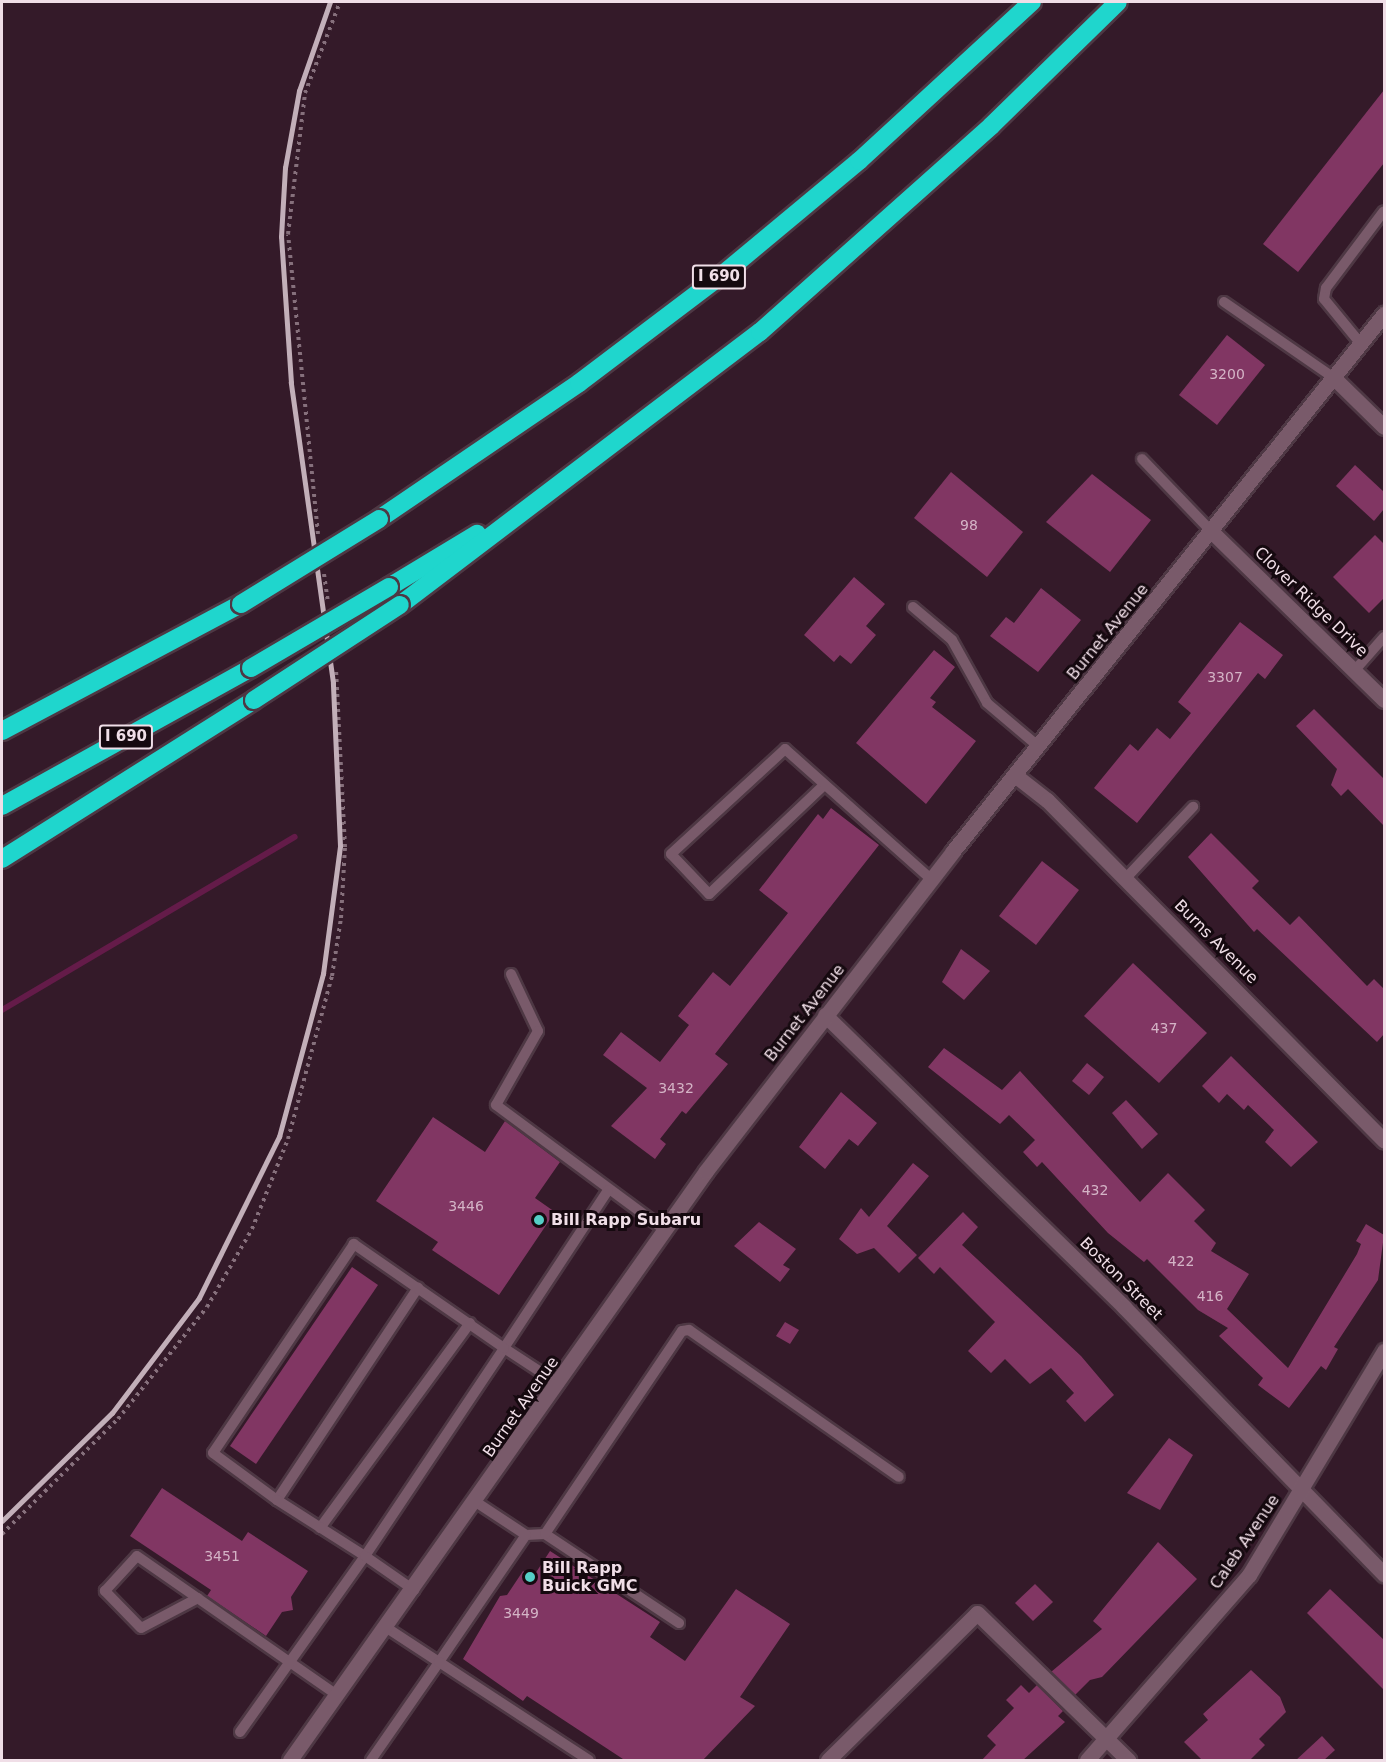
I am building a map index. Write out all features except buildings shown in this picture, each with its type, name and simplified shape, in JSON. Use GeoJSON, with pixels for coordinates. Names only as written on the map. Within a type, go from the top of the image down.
{"type":"FeatureCollection","features":[{"type":"Feature","properties":{"kind":"highway","name":"I 690"},"geometry":{"type":"LineString","coordinates":[[2,731],[241,604],[379,519],[579,383],[722,275],[859,161],[1032,2]]}},
{"type":"Feature","properties":{"kind":"highway","name":"I 690"},"geometry":{"type":"LineString","coordinates":[[2,806],[251,668],[569,478],[760,332],[853,252],[1119,2]]}},
{"type":"Feature","properties":{"kind":"highway"},"geometry":{"type":"LineString","coordinates":[[2,859],[400,605],[569,478]]}},
{"type":"Feature","properties":{"kind":"street","name":"Burnet Avenue"},"geometry":{"type":"LineString","coordinates":[[290,1761],[414,1590],[665,1230],[825,1015],[931,879],[1016,776],[1384,314]]}},
{"type":"Feature","properties":{"kind":"street"},"geometry":{"type":"LineString","coordinates":[[1334,378],[1384,426]]}},
{"type":"Feature","properties":{"kind":"street","name":"Clover Ridge Drive"},"geometry":{"type":"LineString","coordinates":[[1211,531],[1384,700]]}},
{"type":"Feature","properties":{"kind":"street","name":"Burns Avenue"},"geometry":{"type":"LineString","coordinates":[[1016,776],[1126,878],[1384,1140]]}},
{"type":"Feature","properties":{"kind":"street","name":"Boston Street"},"geometry":{"type":"LineString","coordinates":[[825,1015],[1116,1298],[1384,1574]]}},
{"type":"Feature","properties":{"kind":"street","name":"Caleb Avenue"},"geometry":{"type":"LineString","coordinates":[[1087,1761],[1107,1741],[1249,1575],[1384,1351]]}},
{"type":"Feature","properties":{"kind":"street"},"geometry":{"type":"LineString","coordinates":[[828,1761],[977,1614],[1128,1761]]}},
{"type":"Feature","properties":{"kind":"lane"},"geometry":{"type":"LineString","coordinates":[[1361,344],[1324,299],[1326,288],[1384,211]]}},
{"type":"Feature","properties":{"kind":"lane"},"geometry":{"type":"LineString","coordinates":[[1224,302],[1334,378]]}},
{"type":"Feature","properties":{"kind":"lane"},"geometry":{"type":"LineString","coordinates":[[1142,459],[1211,531]]}},
{"type":"Feature","properties":{"kind":"lane"},"geometry":{"type":"LineString","coordinates":[[913,606],[952,640],[987,703],[1039,747]]}},
{"type":"Feature","properties":{"kind":"lane"},"geometry":{"type":"LineString","coordinates":[[1355,670],[1384,637]]}},
{"type":"Feature","properties":{"kind":"lane"},"geometry":{"type":"LineString","coordinates":[[823,786],[709,894],[671,854],[785,749],[823,786],[931,879]]}},
{"type":"Feature","properties":{"kind":"lane"},"geometry":{"type":"LineString","coordinates":[[1126,878],[1192,807]]}},
{"type":"Feature","properties":{"kind":"lane"},"geometry":{"type":"LineString","coordinates":[[511,974],[538,1031],[496,1105],[665,1230]]}},
{"type":"Feature","properties":{"kind":"lane"},"geometry":{"type":"LineString","coordinates":[[240,1732],[364,1556],[608,1190]]}},
{"type":"Feature","properties":{"kind":"lane"},"geometry":{"type":"LineString","coordinates":[[414,1590],[277,1500],[213,1453],[354,1244],[559,1384]]}},
{"type":"Feature","properties":{"kind":"lane"},"geometry":{"type":"LineString","coordinates":[[277,1500],[418,1288]]}},
{"type":"Feature","properties":{"kind":"lane"},"geometry":{"type":"LineString","coordinates":[[320,1528],[470,1323]]}},
{"type":"Feature","properties":{"kind":"lane"},"geometry":{"type":"LineString","coordinates":[[545,1534],[682,1331],[689,1330],[899,1478]]}},
{"type":"Feature","properties":{"kind":"lane"},"geometry":{"type":"LineString","coordinates":[[476,1502],[526,1535],[545,1534],[679,1623]]}},
{"type":"Feature","properties":{"kind":"lane"},"geometry":{"type":"LineString","coordinates":[[371,1761],[526,1535]]}},
{"type":"Feature","properties":{"kind":"lane"},"geometry":{"type":"LineString","coordinates":[[198,1598],[141,1628],[105,1591],[137,1556],[198,1598],[290,1663],[337,1695]]}},
{"type":"Feature","properties":{"kind":"lane"},"geometry":{"type":"LineString","coordinates":[[387,1628],[589,1761]]}},
{"type":"Feature","properties":{"kind":"path"},"geometry":{"type":"LineString","coordinates":[[318,539],[288,234],[305,93],[339,2]]}},
{"type":"Feature","properties":{"kind":"path"},"geometry":{"type":"LineString","coordinates":[[323,569],[329,612]]}},
{"type":"Feature","properties":{"kind":"path"},"geometry":{"type":"LineString","coordinates":[[2,1534],[118,1419],[207,1307],[252,1229],[288,1139],[332,976],[341,918],[345,847],[335,657]]}},
{"type":"Feature","properties":{"kind":"waterway"},"geometry":{"type":"LineString","coordinates":[[2,1010],[295,837]]}},
{"type":"Feature","properties":{"kind":"railway"},"geometry":{"type":"LineString","coordinates":[[2,1521],[112,1413],[199,1298],[279,1137],[323,974],[340,846],[333,683],[291,383],[281,237],[285,168],[299,91],[330,2]]}},
{"type":"Feature","properties":{"kind":"place","name":"Bill Rapp Subaru"},"geometry":{"type":"Point","coordinates":[539,1220]}},
{"type":"Feature","properties":{"kind":"place","name":"Bill Rapp Buick GMC"},"geometry":{"type":"Point","coordinates":[530,1577]}}]}
